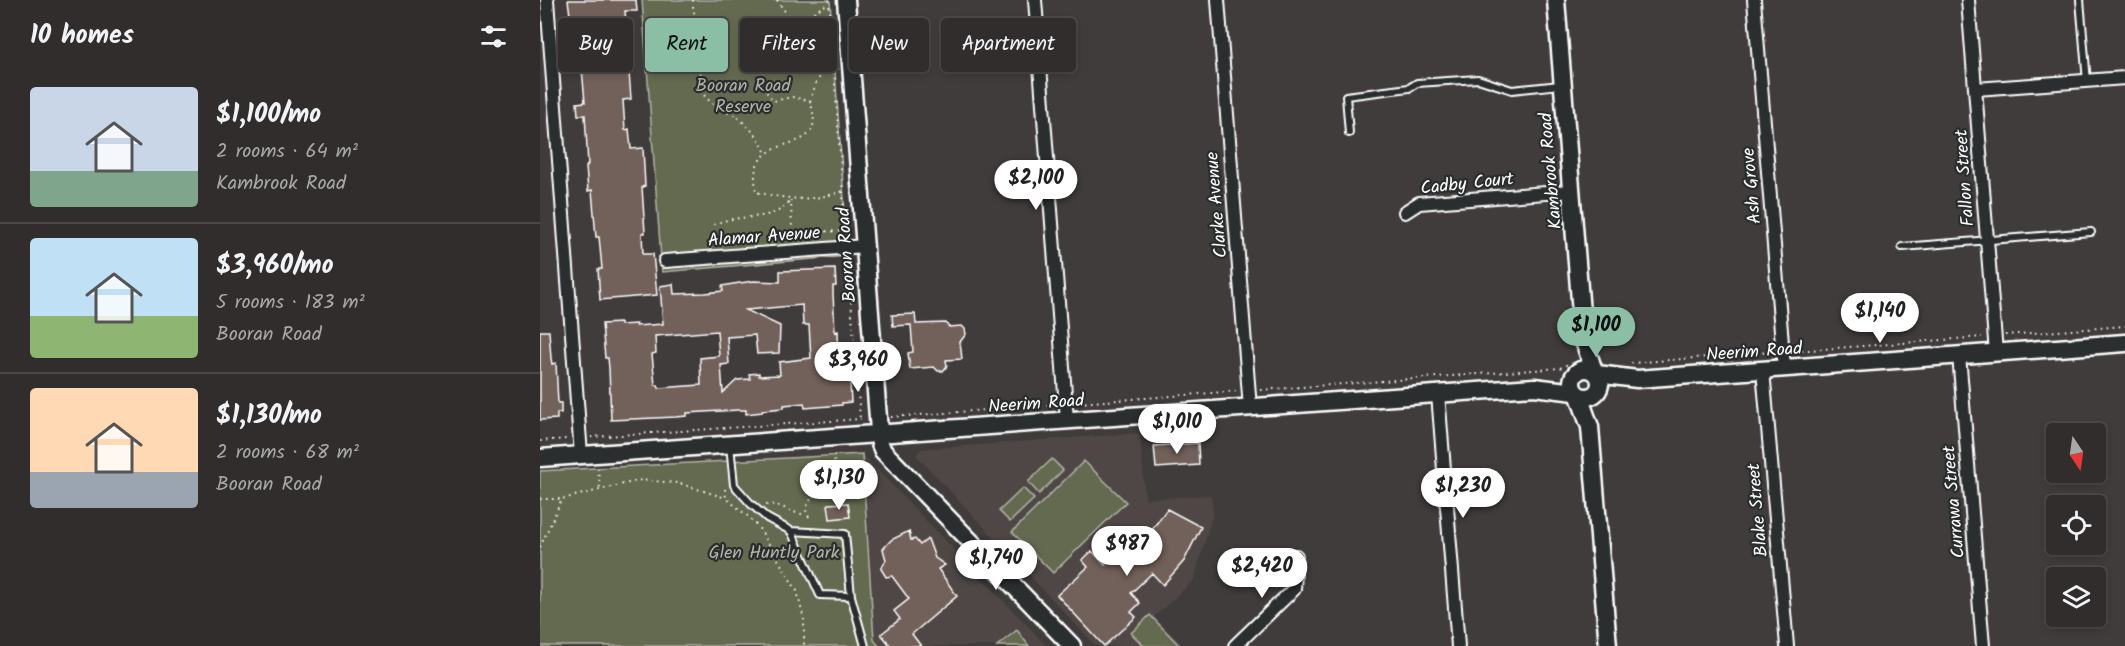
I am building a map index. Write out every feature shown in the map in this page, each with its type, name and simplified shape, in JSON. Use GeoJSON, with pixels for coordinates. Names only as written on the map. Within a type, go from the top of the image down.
{"type":"FeatureCollection","features":[{"type":"Feature","properties":{"kind":"street"},"geometry":{"type":"LineString","coordinates":[[547,0],[586,449]]}},
{"type":"Feature","properties":{"kind":"street"},"geometry":{"type":"LineString","coordinates":[[1035,0],[1067,420]]}},
{"type":"Feature","properties":{"kind":"street","name":"Clarke Avenue"},"geometry":{"type":"LineString","coordinates":[[1218,0],[1250,408]]}},
{"type":"Feature","properties":{"kind":"street","name":"Kambrook Road"},"geometry":{"type":"LineString","coordinates":[[1556,0],[1583,338],[1596,382],[1590,427],[1608,646]]}},
{"type":"Feature","properties":{"kind":"street","name":"Ash Grove"},"geometry":{"type":"LineString","coordinates":[[1754,0],[1784,368]]}},
{"type":"Feature","properties":{"kind":"street","name":"Fallon Street"},"geometry":{"type":"LineString","coordinates":[[1968,0],[1996,353]]}},
{"type":"Feature","properties":{"kind":"street","name":"Booran Road"},"geometry":{"type":"LineString","coordinates":[[835,1],[849,59]]}},
{"type":"Feature","properties":{"kind":"street","name":"Booran Road"},"geometry":{"type":"LineString","coordinates":[[851,72],[880,444],[885,452],[1072,646]]}},
{"type":"Feature","properties":{"kind":"street"},"geometry":{"type":"LineString","coordinates":[[1976,89],[2125,78]]}},
{"type":"Feature","properties":{"kind":"street","name":"Cadby Court"},"geometry":{"type":"LineString","coordinates":[[1405,212],[1419,203],[1571,191]]}},
{"type":"Feature","properties":{"kind":"street","name":"Alamar Avenue"},"geometry":{"type":"LineString","coordinates":[[665,261],[847,248],[864,238]]}},
{"type":"Feature","properties":{"kind":"street","name":"Kambrook Road"},"geometry":{"type":"LineString","coordinates":[[1583,338],[1576,384],[1590,427]]}},
{"type":"Feature","properties":{"kind":"street","name":"Neerim Road"},"geometry":{"type":"LineString","coordinates":[[1596,382],[2125,343]]}},
{"type":"Feature","properties":{"kind":"street","name":"Currawa Street"},"geometry":{"type":"LineString","coordinates":[[1959,355],[1983,646]]}},
{"type":"Feature","properties":{"kind":"street"},"geometry":{"type":"LineString","coordinates":[[1585,369],[1596,382],[1588,397],[1576,384],[1585,369]]}},
{"type":"Feature","properties":{"kind":"street","name":"Blake Street"},"geometry":{"type":"LineString","coordinates":[[1763,370],[1786,646]]}},
{"type":"Feature","properties":{"kind":"street","name":"Neerim Road"},"geometry":{"type":"LineString","coordinates":[[540,458],[586,449],[730,444],[1576,384]]}},
{"type":"Feature","properties":{"kind":"street"},"geometry":{"type":"LineString","coordinates":[[1438,394],[1458,646]]}},
{"type":"Feature","properties":{"kind":"street"},"geometry":{"type":"LineString","coordinates":[[1235,646],[1294,589],[1296,556]]}},
{"type":"Feature","properties":{"kind":"lane"},"geometry":{"type":"LineString","coordinates":[[2080,0],[2087,82]]}},
{"type":"Feature","properties":{"kind":"lane"},"geometry":{"type":"LineString","coordinates":[[1349,133],[1346,96],[1409,88],[1417,83],[1478,78],[1512,90],[1563,85]]}},
{"type":"Feature","properties":{"kind":"lane"},"geometry":{"type":"LineString","coordinates":[[1902,247],[2091,232]]}},
{"type":"Feature","properties":{"kind":"lane"},"geometry":{"type":"LineString","coordinates":[[730,444],[734,485],[758,511],[771,521],[791,531],[845,534],[851,596],[865,646]]}},
{"type":"Feature","properties":{"kind":"lane"},"geometry":{"type":"LineString","coordinates":[[791,531],[820,595],[851,596]]}},
{"type":"Feature","properties":{"kind":"path"},"geometry":{"type":"LineString","coordinates":[[693,0],[693,11],[702,22],[708,44],[701,64],[700,91],[717,109],[737,116],[757,136],[767,155]]}},
{"type":"Feature","properties":{"kind":"path"},"geometry":{"type":"LineString","coordinates":[[777,0],[790,18]]}},
{"type":"Feature","properties":{"kind":"path"},"geometry":{"type":"LineString","coordinates":[[834,0],[835,18]]}},
{"type":"Feature","properties":{"kind":"path"},"geometry":{"type":"LineString","coordinates":[[804,18],[835,1]]}},
{"type":"Feature","properties":{"kind":"path"},"geometry":{"type":"LineString","coordinates":[[764,72],[762,87],[774,101],[792,97],[810,101]]}},
{"type":"Feature","properties":{"kind":"path"},"geometry":{"type":"LineString","coordinates":[[823,72],[816,83],[810,101],[815,117],[813,128],[799,141],[778,147],[760,160],[754,176],[756,192],[791,200],[826,197],[860,186]]}},
{"type":"Feature","properties":{"kind":"path"},"geometry":{"type":"LineString","coordinates":[[540,441],[586,449],[861,419],[834,72]]}},
{"type":"Feature","properties":{"kind":"path"},"geometry":{"type":"LineString","coordinates":[[714,225],[721,221],[754,217],[780,210],[791,200]]}},
{"type":"Feature","properties":{"kind":"path"},"geometry":{"type":"LineString","coordinates":[[791,200],[792,232],[846,231],[864,238]]}},
{"type":"Feature","properties":{"kind":"path"},"geometry":{"type":"LineString","coordinates":[[891,417],[1058,404]]}},
{"type":"Feature","properties":{"kind":"path"},"geometry":{"type":"LineString","coordinates":[[586,449],[600,489]]}},
{"type":"Feature","properties":{"kind":"path"},"geometry":{"type":"LineString","coordinates":[[758,511],[762,506],[775,504],[793,513],[808,516],[808,503],[816,493],[818,480],[834,464],[835,453]]}},
{"type":"Feature","properties":{"kind":"path"},"geometry":{"type":"LineString","coordinates":[[540,499],[562,499],[641,480],[678,483],[726,498],[751,519],[761,531],[797,591],[804,620],[804,646]]}},
{"type":"Feature","properties":{"kind":"path"},"geometry":{"type":"LineString","coordinates":[[725,489],[726,498]]}},
{"type":"Feature","properties":{"kind":"path"},"geometry":{"type":"LineString","coordinates":[[540,547],[562,499]]}},
{"type":"Feature","properties":{"kind":"shaded area"},"geometry":{"type":"Polygon","coordinates":[[[1140,433],[1145,499],[1211,495],[1213,513],[1194,580],[1154,617],[1184,646],[1096,646],[916,455],[921,449],[1140,433]]]}},
{"type":"Feature","properties":{"kind":"shaded area"},"geometry":{"type":"Polygon","coordinates":[[[862,454],[1047,646],[879,646],[874,640],[862,454]]]}},
{"type":"Feature","properties":{"kind":"green space","name":"Booran Road Reserve"},"geometry":{"type":"Polygon","coordinates":[[[642,0],[830,0],[831,18],[740,18],[740,72],[835,72],[848,256],[662,272],[647,72],[728,72],[728,18],[645,18],[645,41],[642,0]]]}},
{"type":"Feature","properties":{"kind":"green space","name":"Glen Huntly Park"},"geometry":{"type":"Polygon","coordinates":[[[862,454],[874,640],[879,646],[540,646],[540,471],[862,454]]]}},
{"type":"Feature","properties":{"kind":"green space"},"geometry":{"type":"Polygon","coordinates":[[[1052,459],[1063,470],[1039,494],[1028,482],[1052,459]]]}},
{"type":"Feature","properties":{"kind":"green space"},"geometry":{"type":"Polygon","coordinates":[[[1084,461],[1126,502],[1053,573],[1012,532],[1084,461]]]}},
{"type":"Feature","properties":{"kind":"green space"},"geometry":{"type":"Polygon","coordinates":[[[1023,488],[1034,499],[1010,522],[999,511],[1023,488]]]}},
{"type":"Feature","properties":{"kind":"green space"},"geometry":{"type":"Polygon","coordinates":[[[1150,615],[1180,646],[1144,646],[1131,633],[1150,615]]]}},
{"type":"Feature","properties":{"kind":"green space"},"geometry":{"type":"Polygon","coordinates":[[[1017,630],[1029,646],[997,646],[1017,630]]]}},
{"type":"Feature","properties":{"kind":"building"},"geometry":{"type":"Polygon","coordinates":[[[568,0],[636,0],[637,11],[625,11],[626,18],[575,18],[575,15],[570,15],[568,0]]]}},
{"type":"Feature","properties":{"kind":"building"},"geometry":{"type":"Polygon","coordinates":[[[582,72],[629,72],[631,99],[623,100],[625,130],[629,129],[631,149],[643,148],[645,186],[642,187],[645,233],[642,233],[643,254],[653,254],[657,295],[600,300],[598,269],[602,269],[599,237],[596,237],[592,190],[588,191],[585,115],[578,115],[577,103],[585,102],[582,72]]]}},
{"type":"Feature","properties":{"kind":"building"},"geometry":{"type":"Polygon","coordinates":[[[835,269],[836,286],[833,286],[833,294],[835,332],[838,331],[839,367],[851,366],[853,382],[850,382],[851,402],[842,403],[842,405],[805,408],[804,403],[784,405],[784,408],[746,414],[746,410],[738,410],[687,413],[687,416],[676,417],[611,420],[609,368],[608,358],[605,358],[602,324],[620,323],[620,325],[636,324],[636,326],[663,324],[660,286],[673,284],[674,294],[723,291],[722,286],[733,284],[754,281],[780,282],[780,271],[835,269]],[[802,305],[746,310],[780,326],[779,353],[757,354],[755,335],[727,337],[729,364],[721,365],[723,393],[737,380],[750,379],[749,374],[780,375],[779,362],[811,358],[809,325],[803,325],[802,305]],[[717,331],[655,336],[656,353],[652,354],[655,385],[659,388],[701,385],[700,358],[719,356],[717,331]]]}},
{"type":"Feature","properties":{"kind":"building"},"geometry":{"type":"Polygon","coordinates":[[[915,314],[916,324],[946,323],[949,327],[962,326],[966,334],[960,342],[962,359],[946,360],[947,366],[943,371],[938,371],[934,367],[910,369],[908,353],[913,352],[911,325],[893,326],[892,315],[915,314]]]}},
{"type":"Feature","properties":{"kind":"building"},"geometry":{"type":"Polygon","coordinates":[[[540,331],[549,331],[552,364],[556,363],[558,403],[561,403],[561,413],[557,413],[557,419],[540,420],[540,331]]]}},
{"type":"Feature","properties":{"kind":"building"},"geometry":{"type":"Polygon","coordinates":[[[1198,443],[1199,465],[1156,468],[1154,446],[1198,443]]]}},
{"type":"Feature","properties":{"kind":"building"},"geometry":{"type":"Polygon","coordinates":[[[848,503],[850,517],[830,519],[828,504],[848,503]]]}},
{"type":"Feature","properties":{"kind":"building"},"geometry":{"type":"Polygon","coordinates":[[[1167,509],[1201,527],[1184,561],[1163,585],[1152,573],[1131,593],[1140,603],[1131,612],[1136,617],[1104,646],[1057,595],[1088,567],[1082,560],[1092,551],[1105,565],[1123,549],[1131,558],[1167,509]]]}},
{"type":"Feature","properties":{"kind":"building"},"geometry":{"type":"Polygon","coordinates":[[[909,531],[911,540],[915,539],[920,545],[928,539],[935,558],[945,565],[938,569],[957,596],[912,634],[921,646],[891,646],[881,634],[900,619],[894,611],[909,599],[892,576],[886,577],[881,569],[886,560],[883,549],[891,540],[909,531]]]}}]}
